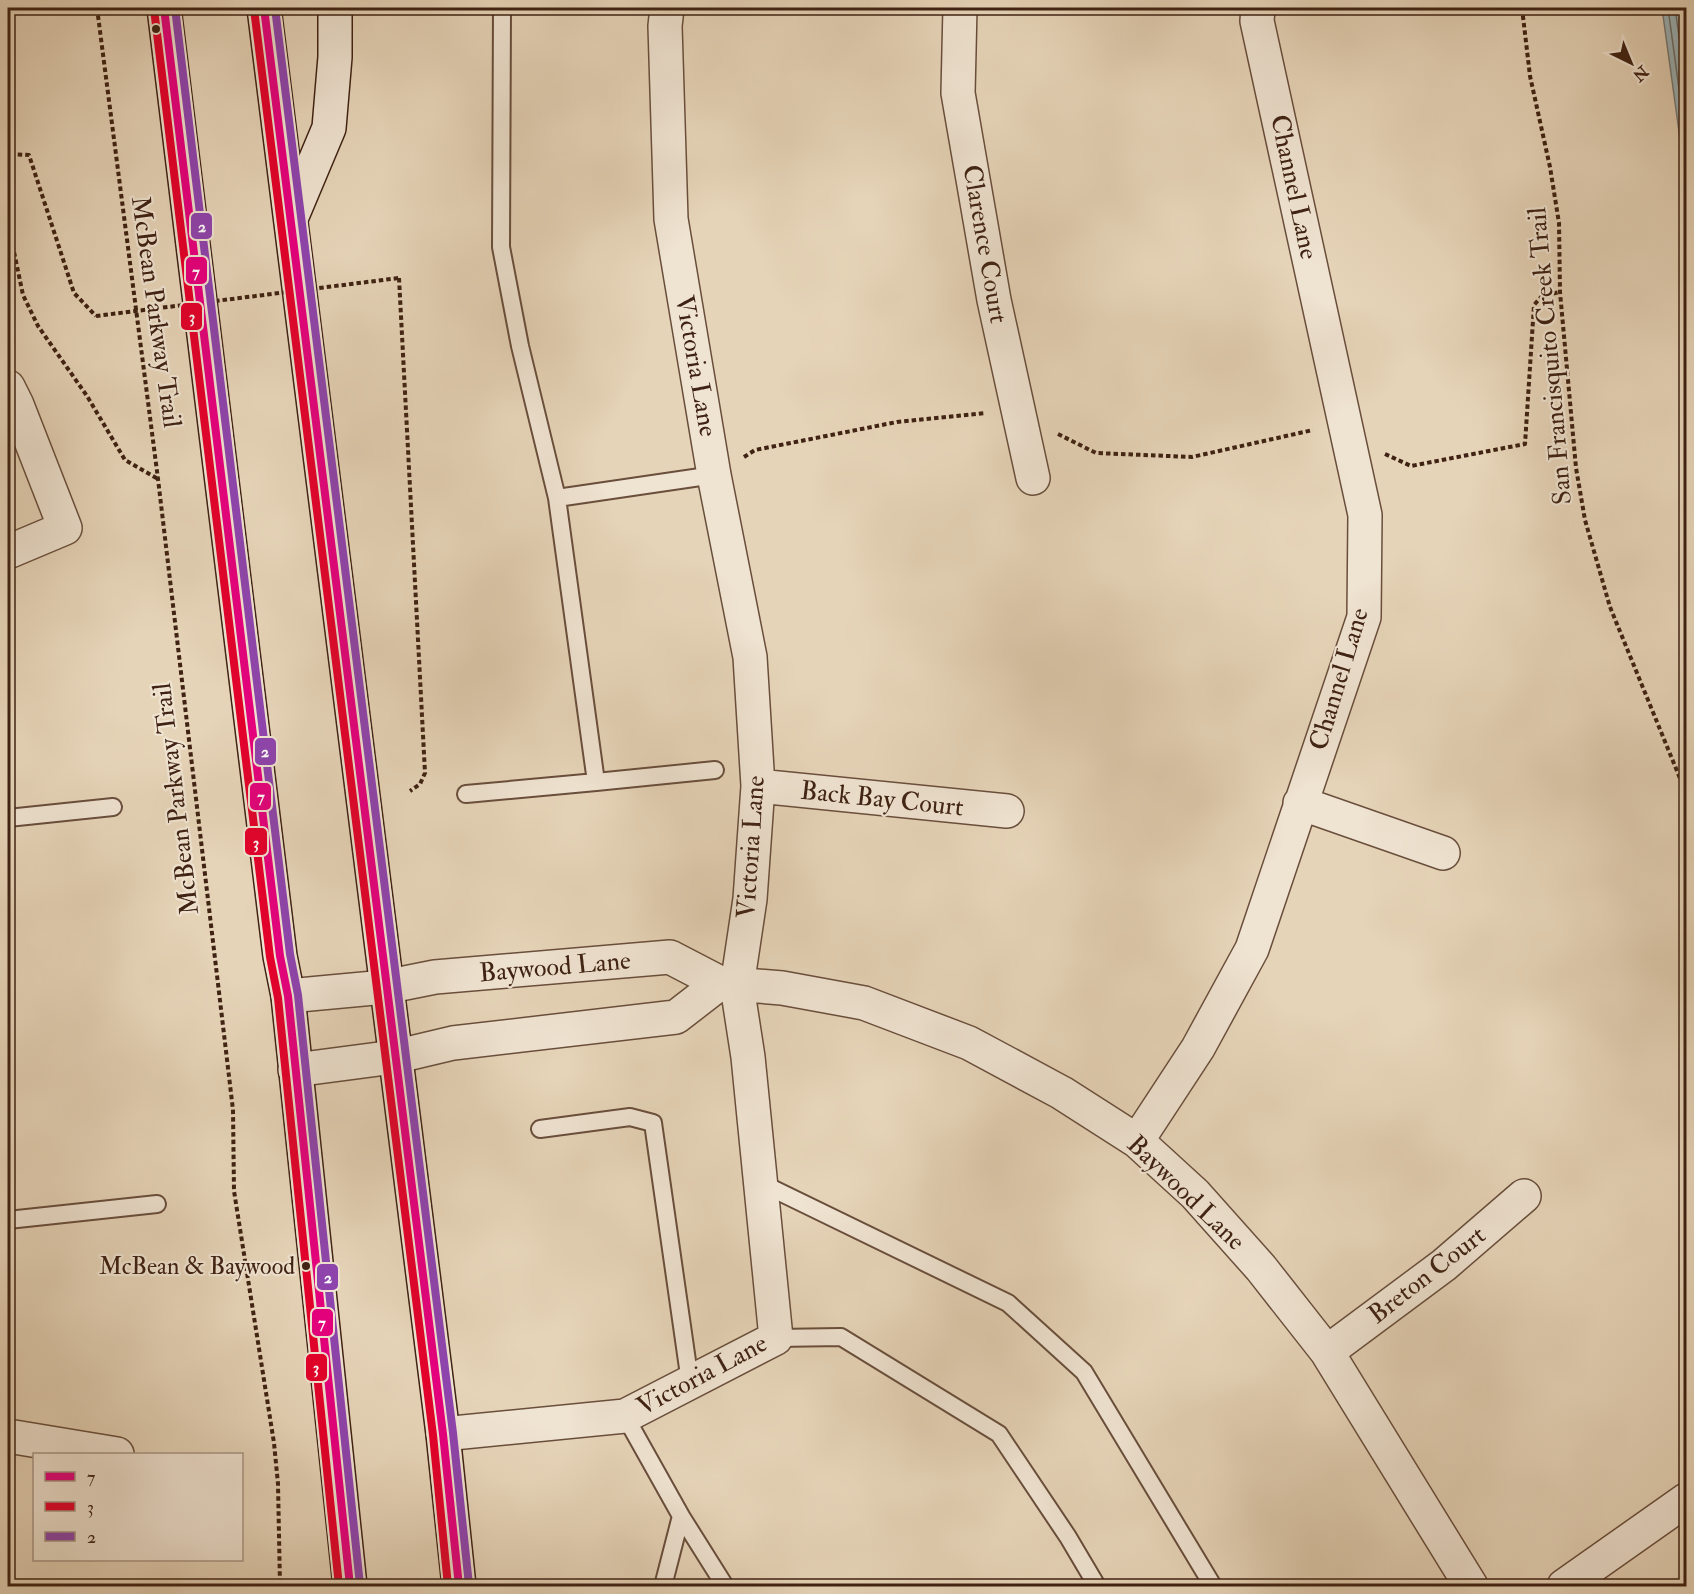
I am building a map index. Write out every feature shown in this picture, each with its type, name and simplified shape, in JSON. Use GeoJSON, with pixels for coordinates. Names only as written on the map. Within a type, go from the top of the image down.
{"type":"FeatureCollection","features":[{"type":"Feature","properties":{"kind":"street"},"geometry":{"type":"LineString","coordinates":[[164,8],[280,957],[288,996],[350,1587]]}},
{"type":"Feature","properties":{"kind":"street"},"geometry":{"type":"LineString","coordinates":[[264,8],[443,1434],[459,1587]]}},
{"type":"Feature","properties":{"kind":"street"},"geometry":{"type":"LineString","coordinates":[[291,218],[328,128],[335,57],[335,8]]}},
{"type":"Feature","properties":{"kind":"street","name":"Victoria Lane"},"geometry":{"type":"LineString","coordinates":[[443,1434],[625,1416],[776,1338],[748,1057],[728,985],[750,899],[758,786],[750,657],[714,475],[671,219],[665,26],[667,8]]}},
{"type":"Feature","properties":{"kind":"street","name":"Clarence Court"},"geometry":{"type":"LineString","coordinates":[[960,8],[958,93],[994,300],[1033,478]]}},
{"type":"Feature","properties":{"kind":"street","name":"Channel Lane"},"geometry":{"type":"LineString","coordinates":[[1137,1141],[1198,1048],[1252,949],[1364,617],[1365,515],[1257,21],[1258,8]]}},
{"type":"Feature","properties":{"kind":"street"},"geometry":{"type":"LineString","coordinates":[[8,387],[65,528],[8,552]]}},
{"type":"Feature","properties":{"kind":"street","name":"Back Bay Court"},"geometry":{"type":"LineString","coordinates":[[758,786],[1007,811]]}},
{"type":"Feature","properties":{"kind":"street"},"geometry":{"type":"LineString","coordinates":[[1300,803],[1443,853]]}},
{"type":"Feature","properties":{"kind":"street","name":"Baywood Lane"},"geometry":{"type":"LineString","coordinates":[[288,996],[386,987],[435,977],[670,957],[728,985],[782,988],[864,1004],[969,1043],[1062,1093],[1137,1141],[1195,1194],[1246,1252],[1327,1352],[1471,1587]]}},
{"type":"Feature","properties":{"kind":"street"},"geometry":{"type":"LineString","coordinates":[[296,1070],[394,1057],[453,1043],[676,1017],[728,985]]}},
{"type":"Feature","properties":{"kind":"street","name":"Breton Court"},"geometry":{"type":"LineString","coordinates":[[1327,1352],[1444,1265],[1524,1196]]}},
{"type":"Feature","properties":{"kind":"street"},"geometry":{"type":"LineString","coordinates":[[8,1436],[106,1453]]}},
{"type":"Feature","properties":{"kind":"street"},"geometry":{"type":"LineString","coordinates":[[1564,1587],[1686,1500]]}},
{"type":"Feature","properties":{"kind":"lane"},"geometry":{"type":"LineString","coordinates":[[502,8],[501,247],[520,346],[557,498],[596,782]]}},
{"type":"Feature","properties":{"kind":"lane"},"geometry":{"type":"LineString","coordinates":[[557,498],[714,475]]}},
{"type":"Feature","properties":{"kind":"lane"},"geometry":{"type":"LineString","coordinates":[[466,794],[715,770]]}},
{"type":"Feature","properties":{"kind":"lane"},"geometry":{"type":"LineString","coordinates":[[8,818],[113,807]]}},
{"type":"Feature","properties":{"kind":"lane"},"geometry":{"type":"LineString","coordinates":[[540,1129],[630,1118],[652,1123],[690,1382]]}},
{"type":"Feature","properties":{"kind":"lane"},"geometry":{"type":"LineString","coordinates":[[761,1183],[1008,1303],[1084,1372],[1213,1587]]}},
{"type":"Feature","properties":{"kind":"lane"},"geometry":{"type":"LineString","coordinates":[[8,1220],[157,1204]]}},
{"type":"Feature","properties":{"kind":"lane"},"geometry":{"type":"LineString","coordinates":[[776,1338],[841,1337],[999,1434],[1068,1537],[1097,1587]]}},
{"type":"Feature","properties":{"kind":"lane"},"geometry":{"type":"LineString","coordinates":[[625,1416],[681,1516],[725,1587]]}},
{"type":"Feature","properties":{"kind":"lane"},"geometry":{"type":"LineString","coordinates":[[663,1587],[681,1516]]}},
{"type":"Feature","properties":{"kind":"path","name":"McBean Parkway Trail"},"geometry":{"type":"LineString","coordinates":[[98,8],[158,479],[233,1110],[234,1191],[274,1443],[278,1484],[280,1587]]}},
{"type":"Feature","properties":{"kind":"path","name":"San Francisquito Creek Trail"},"geometry":{"type":"LineString","coordinates":[[1522,8],[1530,76],[1550,167],[1559,223],[1560,292],[1576,468],[1585,520],[1610,607],[1686,793]]}},
{"type":"Feature","properties":{"kind":"path"},"geometry":{"type":"LineString","coordinates":[[8,161],[10,154],[29,155],[74,293],[96,316],[399,278],[425,773],[420,784],[410,791]]}},
{"type":"Feature","properties":{"kind":"path"},"geometry":{"type":"LineString","coordinates":[[8,223],[23,295],[38,326],[87,396],[125,460],[158,479]]}},
{"type":"Feature","properties":{"kind":"path"},"geometry":{"type":"LineString","coordinates":[[714,475],[755,450],[886,424],[988,413],[1018,414],[1096,453],[1192,457],[1311,430],[1349,437],[1411,466],[1525,444],[1534,304],[1542,296],[1560,292]]}},
{"type":"Feature","properties":{"kind":"water"},"geometry":{"type":"Polygon","coordinates":[[[1662,8],[1686,8],[1686,182],[1662,8]]]}},
{"type":"Feature","properties":{"kind":"transit line","name":"7"},"geometry":{"type":"LineString","coordinates":[[164,8],[280,956],[288,996],[350,1586]]}},
{"type":"Feature","properties":{"kind":"transit line","name":"2"},"geometry":{"type":"LineString","coordinates":[[175,8],[290,954],[298,995],[360,1585]]}},
{"type":"Feature","properties":{"kind":"transit line","name":"7"},"geometry":{"type":"LineString","coordinates":[[264,8],[443,1434],[459,1586]]}},
{"type":"Feature","properties":{"kind":"transit line","name":"2"},"geometry":{"type":"LineString","coordinates":[[275,8],[453,1433],[469,1585]]}},
{"type":"Feature","properties":{"kind":"transit line","name":"3"},"geometry":{"type":"LineString","coordinates":[[154,9],[270,957],[278,998],[339,1586]]}},
{"type":"Feature","properties":{"kind":"transit line","name":"3"},"geometry":{"type":"LineString","coordinates":[[254,9],[433,1435],[448,1586]]}},
{"type":"Feature","properties":{"kind":"place","name":"McBean & Baywood"},"geometry":{"type":"Point","coordinates":[306,1266]}}]}
